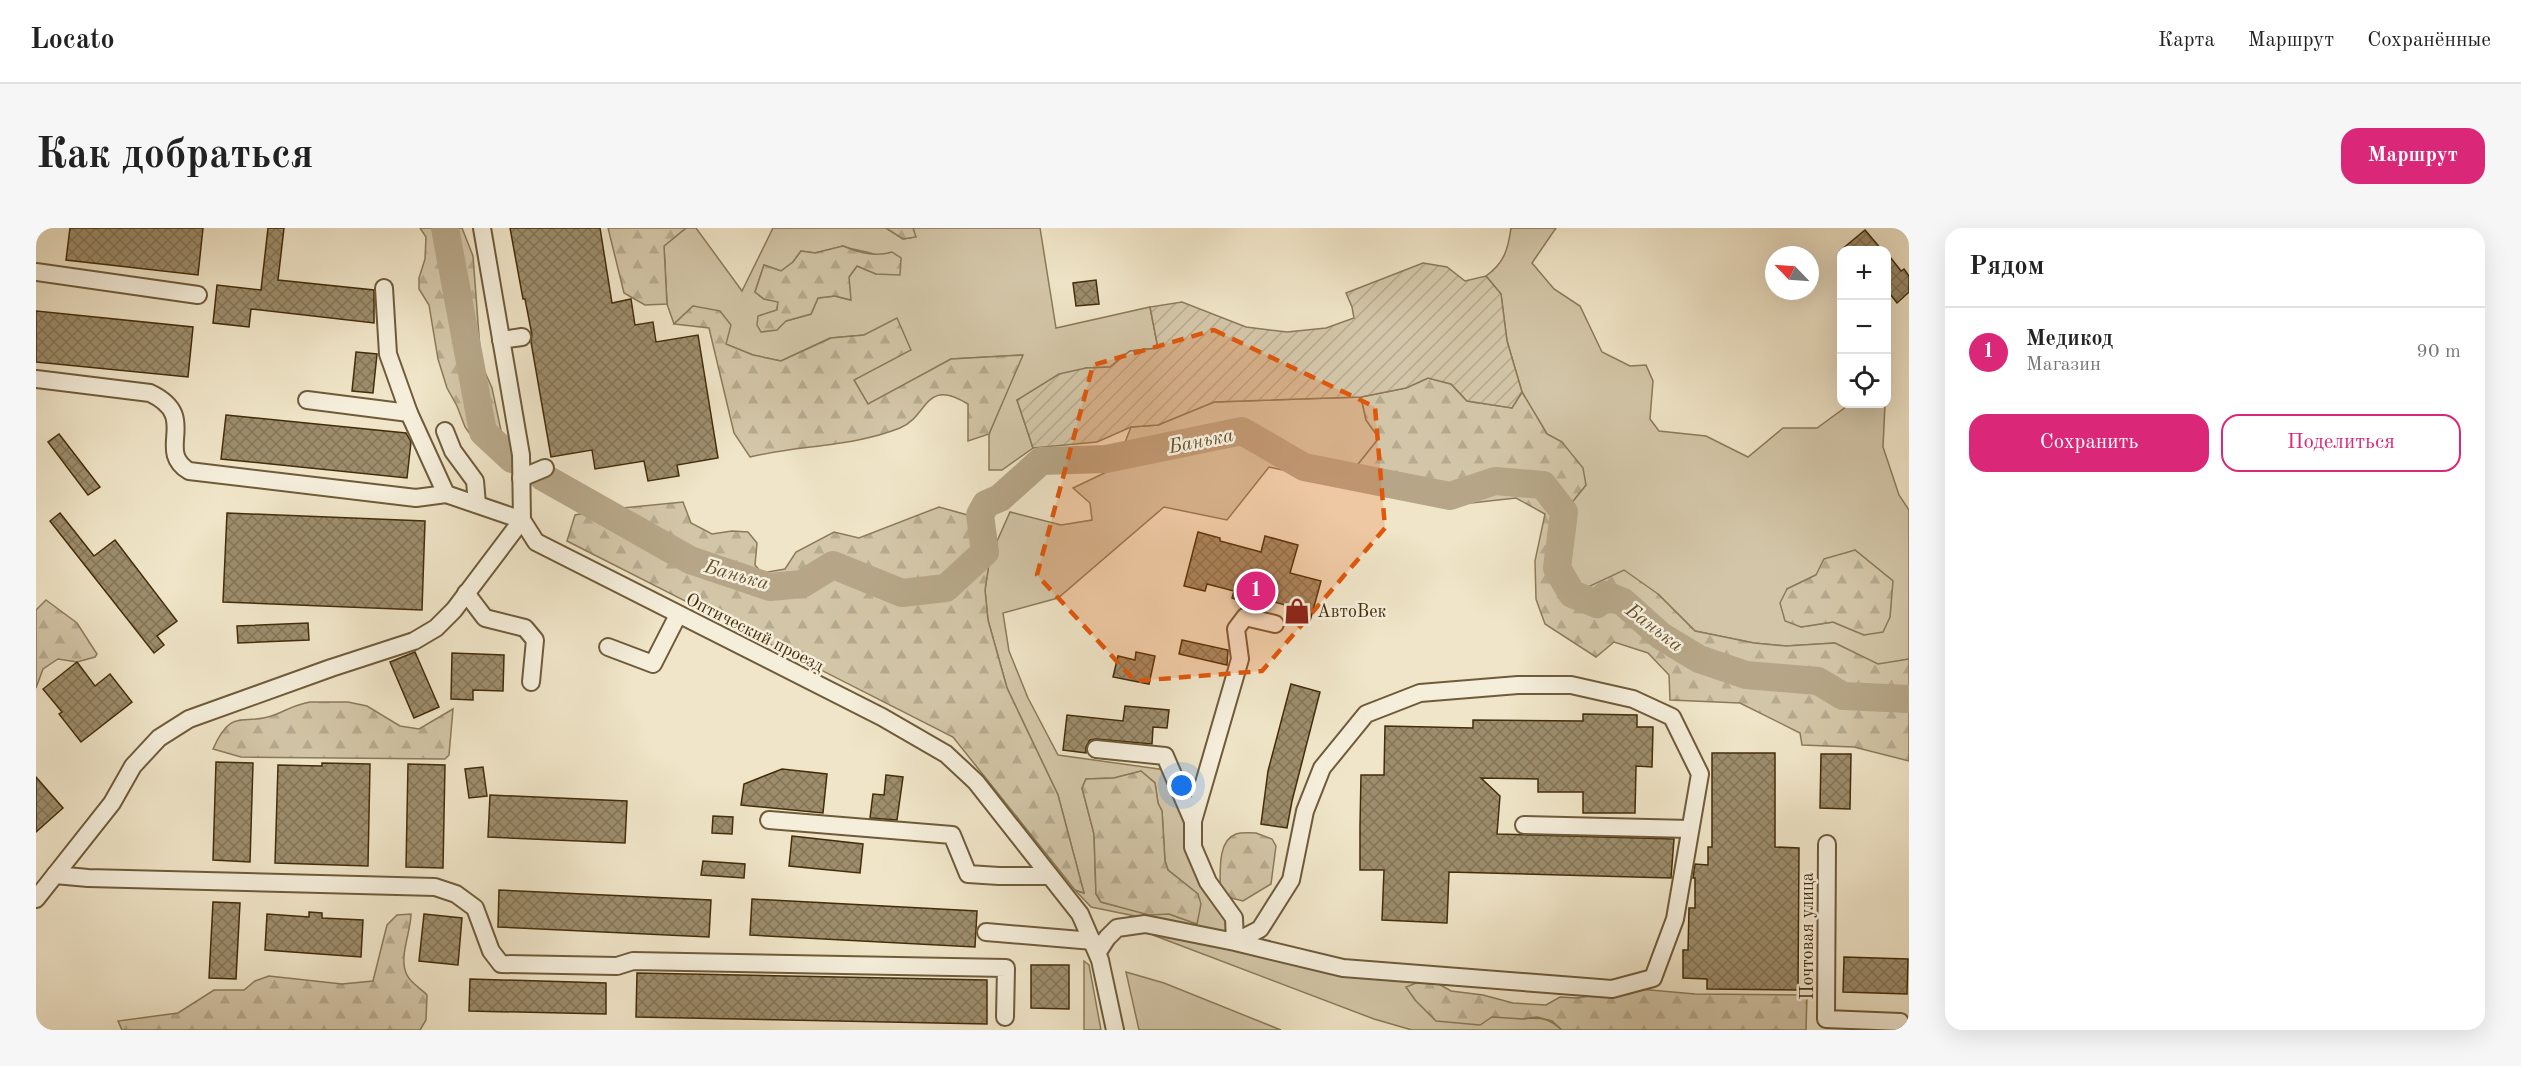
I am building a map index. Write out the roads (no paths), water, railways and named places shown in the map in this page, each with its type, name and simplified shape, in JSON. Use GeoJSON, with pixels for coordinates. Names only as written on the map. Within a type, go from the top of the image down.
{"type":"FeatureCollection","features":[{"type":"Feature","properties":{"kind":"street"},"geometry":{"type":"LineString","coordinates":[[36,899],[112,803],[133,766],[159,738],[189,719],[414,641],[436,628],[454,610],[522,520],[521,455],[482,228]]}},
{"type":"Feature","properties":{"kind":"street"},"geometry":{"type":"LineString","coordinates":[[36,272],[198,295]]}},
{"type":"Feature","properties":{"kind":"street"},"geometry":{"type":"LineString","coordinates":[[384,288],[388,354],[409,413],[446,494]]}},
{"type":"Feature","properties":{"kind":"street"},"geometry":{"type":"LineString","coordinates":[[501,340],[522,337]]}},
{"type":"Feature","properties":{"kind":"street"},"geometry":{"type":"LineString","coordinates":[[36,379],[150,393],[162,399],[173,409],[176,419],[175,454],[179,465],[189,471],[416,498],[446,494],[522,520]]}},
{"type":"Feature","properties":{"kind":"street"},"geometry":{"type":"LineString","coordinates":[[307,400],[409,413]]}},
{"type":"Feature","properties":{"kind":"street"},"geometry":{"type":"LineString","coordinates":[[446,431],[453,451],[475,481],[477,504]]}},
{"type":"Feature","properties":{"kind":"street"},"geometry":{"type":"LineString","coordinates":[[521,478],[545,468]]}},
{"type":"Feature","properties":{"kind":"street","name":"Оптический проезд"},"geometry":{"type":"LineString","coordinates":[[522,520],[536,542],[882,717],[946,754],[976,782],[1080,914],[1095,947],[1115,1030]]}},
{"type":"Feature","properties":{"kind":"street"},"geometry":{"type":"LineString","coordinates":[[466,593],[485,618],[525,628],[535,640],[531,682]]}},
{"type":"Feature","properties":{"kind":"street"},"geometry":{"type":"LineString","coordinates":[[608,647],[653,664],[678,615]]}},
{"type":"Feature","properties":{"kind":"street"},"geometry":{"type":"LineString","coordinates":[[1235,942],[1234,918],[1208,882],[1193,847],[1193,821],[1240,658],[1236,629],[1245,616],[1275,624]]}},
{"type":"Feature","properties":{"kind":"street"},"geometry":{"type":"LineString","coordinates":[[986,932],[1095,947],[1117,928],[1145,924],[1235,942],[1343,968],[1612,989],[1653,978],[1676,919],[1700,774],[1672,717],[1633,699],[1571,685],[1518,685],[1420,693],[1366,714],[1322,768],[1305,811],[1291,880],[1260,929],[1235,942]]}},
{"type":"Feature","properties":{"kind":"street"},"geometry":{"type":"LineString","coordinates":[[1096,748],[1165,756],[1193,821]]}},
{"type":"Feature","properties":{"kind":"street"},"geometry":{"type":"LineString","coordinates":[[769,820],[952,836],[968,874],[1050,876]]}},
{"type":"Feature","properties":{"kind":"street"},"geometry":{"type":"LineString","coordinates":[[1524,825],[1690,830]]}},
{"type":"Feature","properties":{"kind":"street","name":"Почтовая улица"},"geometry":{"type":"LineString","coordinates":[[1827,844],[1826,1019],[1900,1022],[1903,1030]]}},
{"type":"Feature","properties":{"kind":"street"},"geometry":{"type":"LineString","coordinates":[[55,874],[88,878],[435,887],[456,894],[475,908],[491,951],[501,964],[616,966],[633,961],[1006,968],[1005,1017]]}},
{"type":"Feature","properties":{"kind":"waterway","name":"Банька"},"geometry":{"type":"LineString","coordinates":[[445,228],[483,432],[512,459]]}},
{"type":"Feature","properties":{"kind":"waterway","name":"Банька"},"geometry":{"type":"LineString","coordinates":[[543,477],[690,560],[770,587],[802,584],[833,565],[902,593],[946,588],[985,552],[980,515],[986,504],[1000,498],[1041,461],[1106,459],[1242,431],[1304,467],[1450,496],[1495,481],[1543,485],[1564,512],[1557,568],[1572,594],[1597,604],[1606,595],[1623,602],[1661,636],[1699,659],[1746,675],[1818,681],[1843,696],[1909,699]]}},
{"type":"Feature","properties":{"kind":"place","name":"Медикод"},"geometry":{"type":"Point","coordinates":[1256,591]}},
{"type":"Feature","properties":{"kind":"place","name":"АвтоВек"},"geometry":{"type":"Point","coordinates":[1297,611]}}]}
